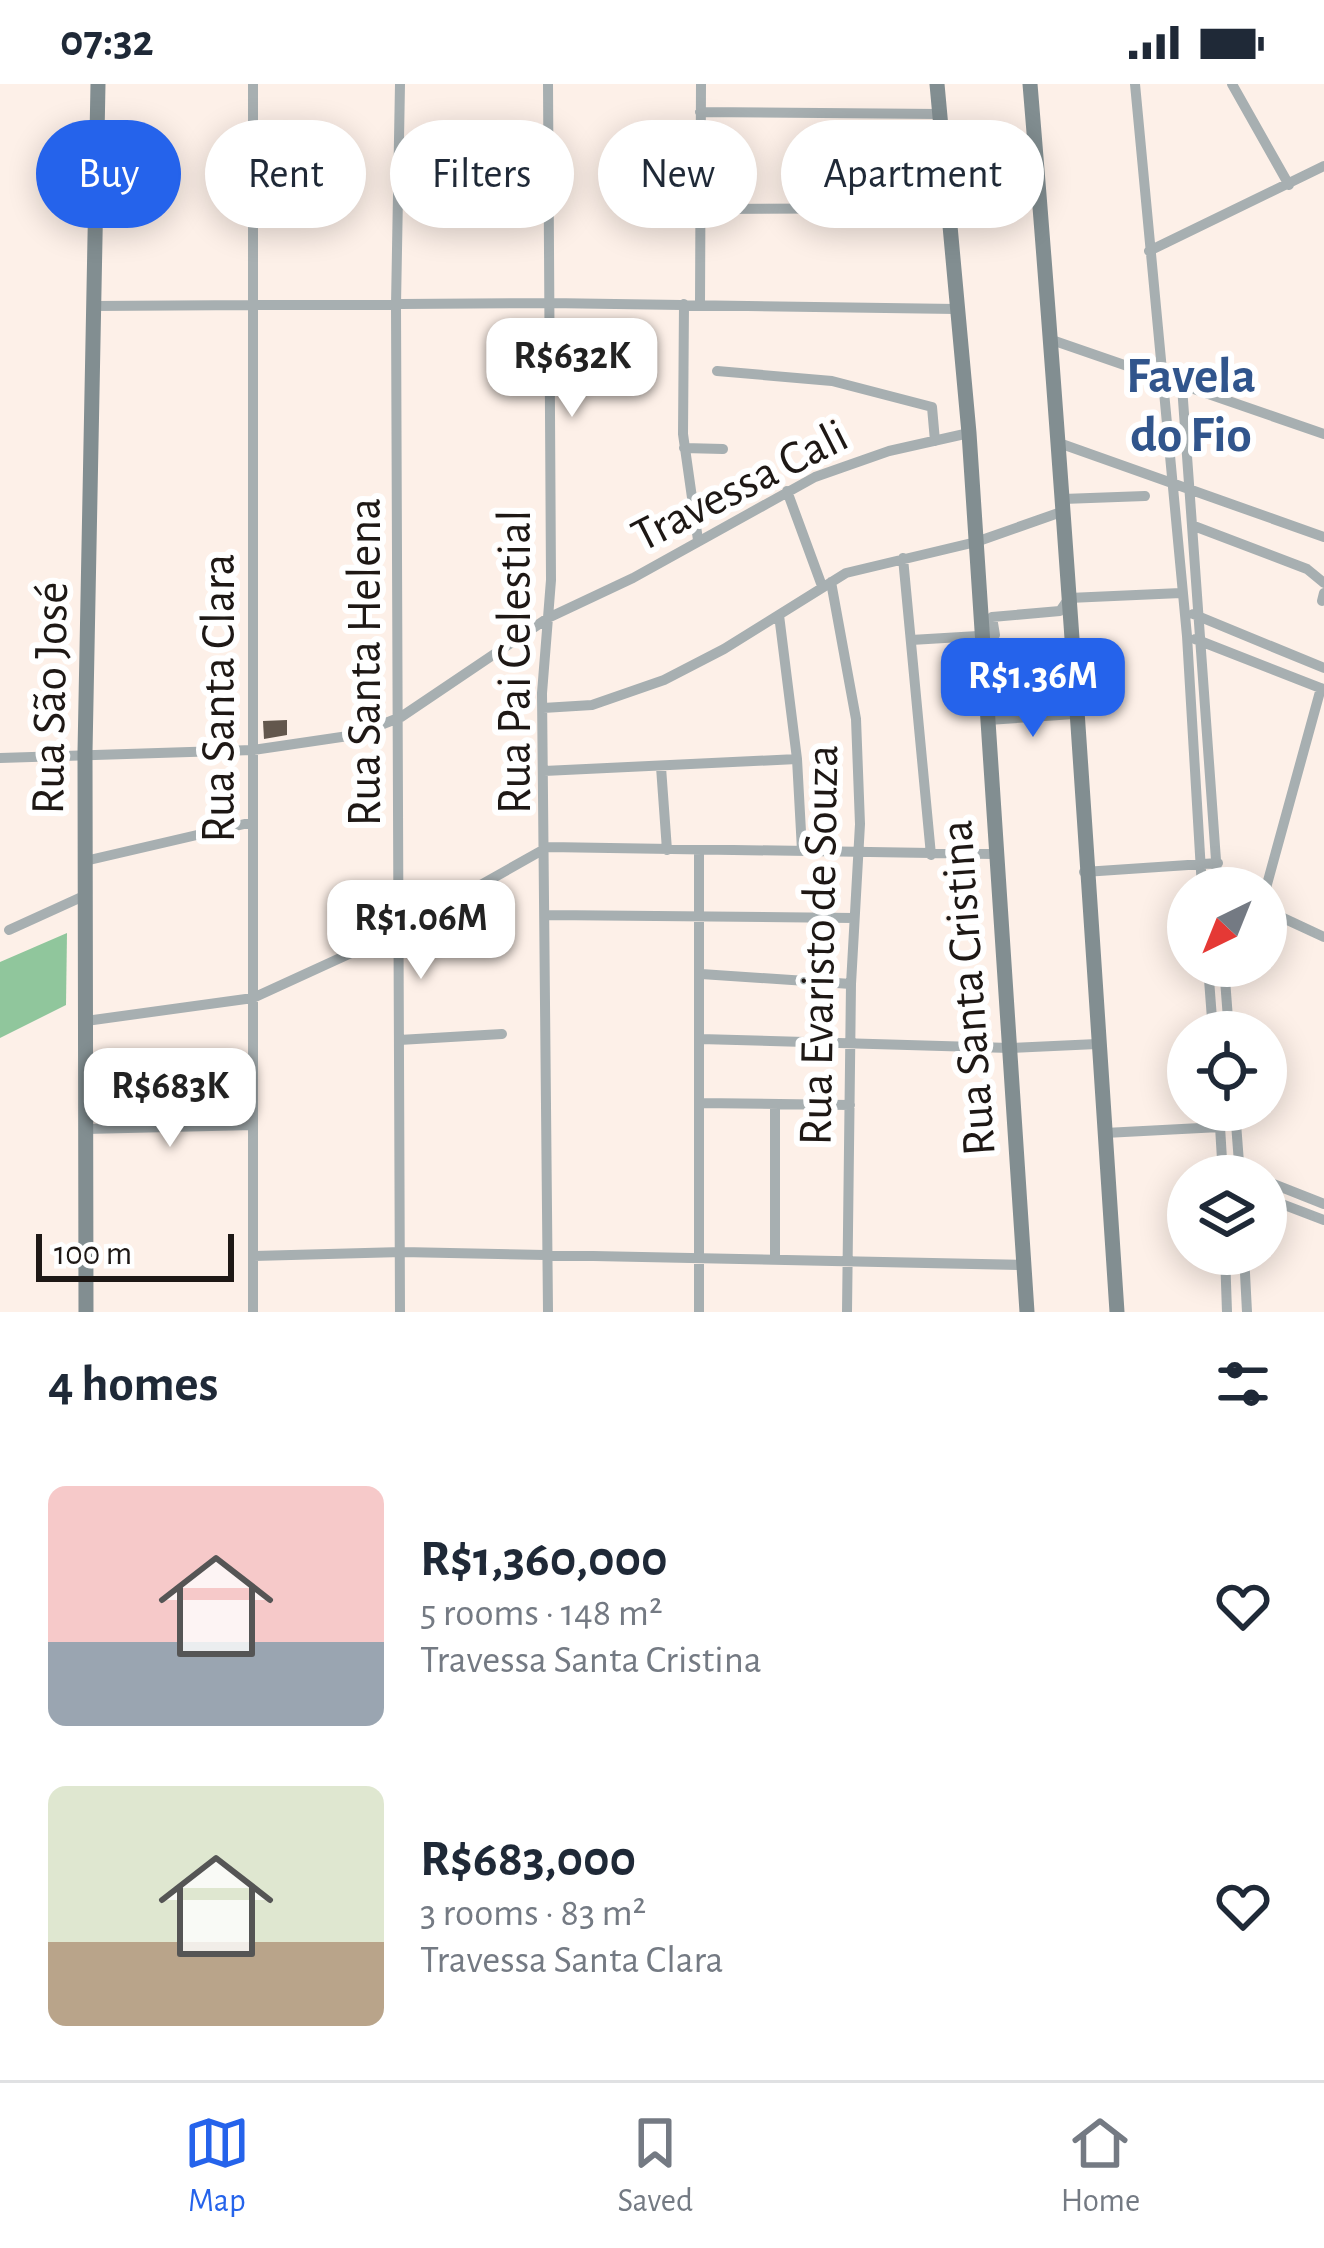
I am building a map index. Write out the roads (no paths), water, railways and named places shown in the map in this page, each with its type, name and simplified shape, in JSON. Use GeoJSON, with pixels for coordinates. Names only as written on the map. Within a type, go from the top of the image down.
{"type":"FeatureCollection","features":[{"type":"Feature","properties":{"kind":"main road","name":"Rua São José"},"geometry":{"type":"LineString","coordinates":[[86,1312],[85,752],[98,84]]}},
{"type":"Feature","properties":{"kind":"main road","name":"Rua Santa Cristina"},"geometry":{"type":"LineString","coordinates":[[937,84],[940,120]]}},
{"type":"Feature","properties":{"kind":"main road"},"geometry":{"type":"LineString","coordinates":[[1030,84],[1064,505],[1084,872],[1117,1312]]}},
{"type":"Feature","properties":{"kind":"main road","name":"Rua Santa Cristina"},"geometry":{"type":"LineString","coordinates":[[948,228],[969,433],[993,854],[1027,1312]]}},
{"type":"Feature","properties":{"kind":"street","name":"Rua Santa Clara"},"geometry":{"type":"LineString","coordinates":[[253,84],[253,1312]]}},
{"type":"Feature","properties":{"kind":"street","name":"Rua Santa Helena"},"geometry":{"type":"LineString","coordinates":[[400,84],[396,305],[400,1312]]}},
{"type":"Feature","properties":{"kind":"street","name":"Rua Pai Celestial"},"geometry":{"type":"LineString","coordinates":[[548,84],[548,618],[543,708],[548,847],[548,1312]]}},
{"type":"Feature","properties":{"kind":"street"},"geometry":{"type":"LineString","coordinates":[[700,84],[700,120]]}},
{"type":"Feature","properties":{"kind":"street"},"geometry":{"type":"LineString","coordinates":[[1135,84],[1187,636],[1200,867]]}},
{"type":"Feature","properties":{"kind":"street"},"geometry":{"type":"LineString","coordinates":[[1232,84],[1289,184]]}},
{"type":"Feature","properties":{"kind":"street"},"geometry":{"type":"LineString","coordinates":[[700,112],[940,114]]}},
{"type":"Feature","properties":{"kind":"street"},"geometry":{"type":"LineString","coordinates":[[1149,250],[1324,166]]}},
{"type":"Feature","properties":{"kind":"street"},"geometry":{"type":"LineString","coordinates":[[700,228],[700,304]]}},
{"type":"Feature","properties":{"kind":"street"},"geometry":{"type":"LineString","coordinates":[[93,306],[548,303],[956,309]]}},
{"type":"Feature","properties":{"kind":"street"},"geometry":{"type":"LineString","coordinates":[[684,304],[684,448],[698,540]]}},
{"type":"Feature","properties":{"kind":"street"},"geometry":{"type":"LineString","coordinates":[[1049,339],[1324,434]]}},
{"type":"Feature","properties":{"kind":"street"},"geometry":{"type":"LineString","coordinates":[[717,371],[832,381],[932,407],[935,441]]}},
{"type":"Feature","properties":{"kind":"street"},"geometry":{"type":"LineString","coordinates":[[1181,386],[1216,867]]}},
{"type":"Feature","properties":{"kind":"street","name":"Travessa Cali"},"geometry":{"type":"LineString","coordinates":[[0,758],[253,750],[355,734],[401,717],[548,618],[787,491],[850,464],[969,433]]}},
{"type":"Feature","properties":{"kind":"street"},"geometry":{"type":"LineString","coordinates":[[1058,443],[1324,537]]}},
{"type":"Feature","properties":{"kind":"street"},"geometry":{"type":"LineString","coordinates":[[684,448],[723,448]]}},
{"type":"Feature","properties":{"kind":"street","name":"Rua Evaristo de Souza"},"geometry":{"type":"LineString","coordinates":[[787,491],[827,584],[856,718],[858,851],[851,984],[847,1312]]}},
{"type":"Feature","properties":{"kind":"street"},"geometry":{"type":"LineString","coordinates":[[543,708],[592,705],[664,680],[827,584],[874,563],[976,542],[1064,505],[1145,496]]}},
{"type":"Feature","properties":{"kind":"street"},"geometry":{"type":"LineString","coordinates":[[1194,526],[1307,569],[1324,583]]}},
{"type":"Feature","properties":{"kind":"street"},"geometry":{"type":"LineString","coordinates":[[903,558],[931,855]]}},
{"type":"Feature","properties":{"kind":"street"},"geometry":{"type":"LineString","coordinates":[[911,640],[995,635],[992,616],[1060,611],[1069,598],[1181,593]]}},
{"type":"Feature","properties":{"kind":"street"},"geometry":{"type":"LineString","coordinates":[[1184,610],[1324,668]]}},
{"type":"Feature","properties":{"kind":"street"},"geometry":{"type":"LineString","coordinates":[[779,615],[797,759],[802,850]]}},
{"type":"Feature","properties":{"kind":"street"},"geometry":{"type":"LineString","coordinates":[[1187,636],[1322,689],[1272,867]]}},
{"type":"Feature","properties":{"kind":"street"},"geometry":{"type":"LineString","coordinates":[[988,720],[1074,714]]}},
{"type":"Feature","properties":{"kind":"street"},"geometry":{"type":"LineString","coordinates":[[544,771],[797,759]]}},
{"type":"Feature","properties":{"kind":"street"},"geometry":{"type":"LineString","coordinates":[[661,766],[667,850]]}},
{"type":"Feature","properties":{"kind":"street"},"geometry":{"type":"LineString","coordinates":[[86,861],[253,822]]}},
{"type":"Feature","properties":{"kind":"street"},"geometry":{"type":"LineString","coordinates":[[86,1021],[253,998],[397,932],[548,847],[993,854]]}},
{"type":"Feature","properties":{"kind":"street"},"geometry":{"type":"LineString","coordinates":[[699,851],[699,1312]]}},
{"type":"Feature","properties":{"kind":"street"},"geometry":{"type":"LineString","coordinates":[[1084,872],[1218,863]]}},
{"type":"Feature","properties":{"kind":"street"},"geometry":{"type":"LineString","coordinates":[[9,930],[86,895]]}},
{"type":"Feature","properties":{"kind":"street"},"geometry":{"type":"LineString","coordinates":[[548,915],[854,918]]}},
{"type":"Feature","properties":{"kind":"street"},"geometry":{"type":"LineString","coordinates":[[1287,920],[1324,937]]}},
{"type":"Feature","properties":{"kind":"street"},"geometry":{"type":"LineString","coordinates":[[701,974],[851,984]]}},
{"type":"Feature","properties":{"kind":"street"},"geometry":{"type":"LineString","coordinates":[[399,1040],[502,1034]]}},
{"type":"Feature","properties":{"kind":"street"},"geometry":{"type":"LineString","coordinates":[[700,1039],[1010,1048],[1097,1043]]}},
{"type":"Feature","properties":{"kind":"street"},"geometry":{"type":"LineString","coordinates":[[699,1103],[850,1105]]}},
{"type":"Feature","properties":{"kind":"street"},"geometry":{"type":"LineString","coordinates":[[775,1105],[776,1260]]}},
{"type":"Feature","properties":{"kind":"street"},"geometry":{"type":"LineString","coordinates":[[86,1129],[253,1125]]}},
{"type":"Feature","properties":{"kind":"street"},"geometry":{"type":"LineString","coordinates":[[1105,1133],[1167,1130]]}},
{"type":"Feature","properties":{"kind":"street"},"geometry":{"type":"LineString","coordinates":[[1287,1189],[1324,1204]]}},
{"type":"Feature","properties":{"kind":"street"},"geometry":{"type":"LineString","coordinates":[[1287,1206],[1324,1220]]}},
{"type":"Feature","properties":{"kind":"street"},"geometry":{"type":"LineString","coordinates":[[253,1256],[401,1252],[1024,1264]]}},
{"type":"Feature","properties":{"kind":"street"},"geometry":{"type":"LineString","coordinates":[[1225,1275],[1226,1312]]}},
{"type":"Feature","properties":{"kind":"street"},"geometry":{"type":"LineString","coordinates":[[1245,1275],[1247,1312]]}},
{"type":"Feature","properties":{"kind":"district","name":"Favela do Fio"},"geometry":{"type":"Point","coordinates":[1191,403]}}]}
